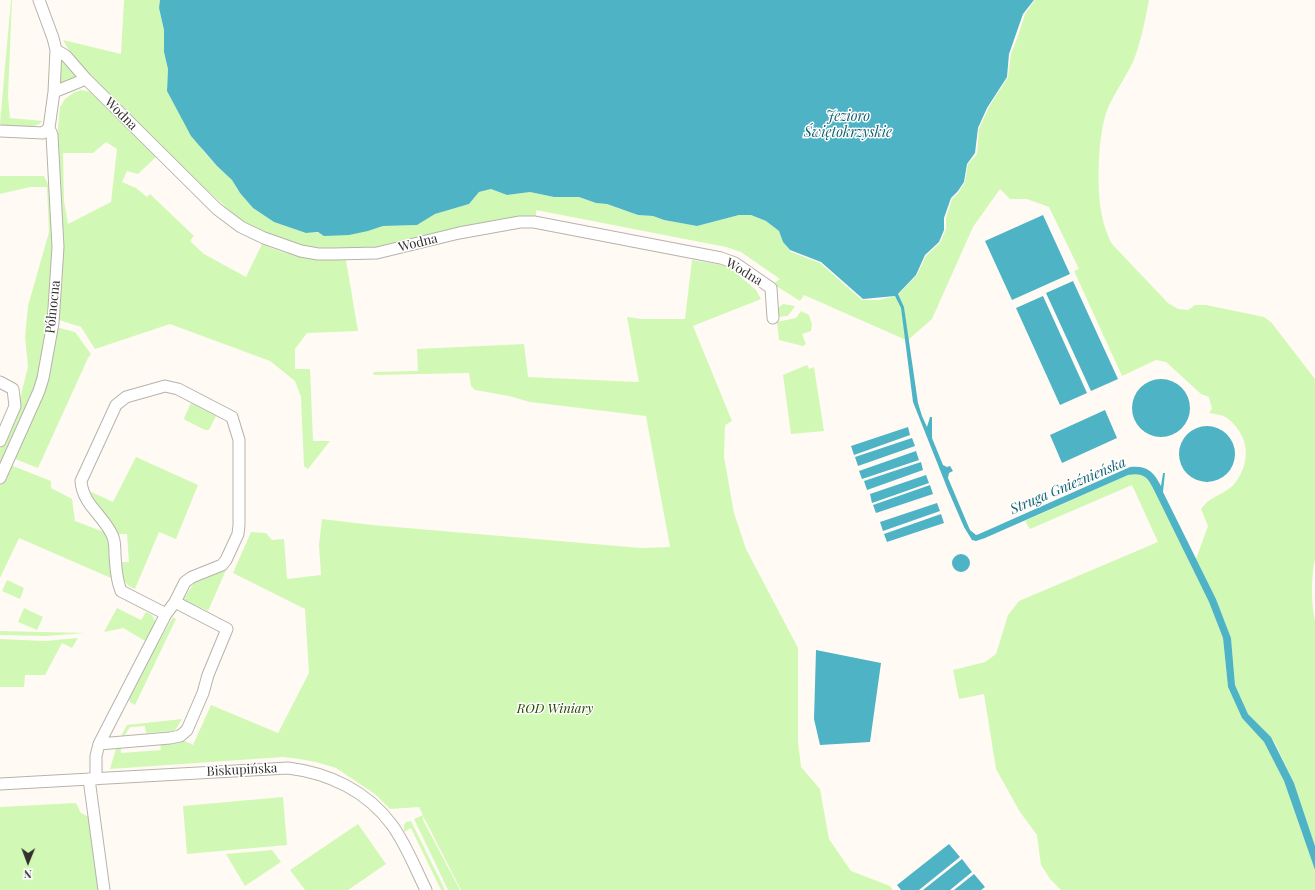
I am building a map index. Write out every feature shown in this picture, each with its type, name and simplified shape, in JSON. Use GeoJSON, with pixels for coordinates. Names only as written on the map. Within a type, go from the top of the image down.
{"type":"FeatureCollection","features":[{"type":"Feature","properties":{"kind":"street","name":"Północna"},"geometry":{"type":"LineString","coordinates":[[0,478],[39,391],[43,378],[53,323],[58,246],[52,135],[50,128],[54,92],[56,50],[39,0]]}},
{"type":"Feature","properties":{"kind":"street","name":"Wodna"},"geometry":{"type":"LineString","coordinates":[[56,50],[66,56],[86,79],[217,209],[241,228],[282,245],[301,251],[318,254],[377,253],[459,232],[520,222],[534,222],[721,258],[735,263],[771,288],[773,318]]}},
{"type":"Feature","properties":{"kind":"street"},"geometry":{"type":"LineString","coordinates":[[54,92],[86,79]]}},
{"type":"Feature","properties":{"kind":"street"},"geometry":{"type":"LineString","coordinates":[[0,131],[43,133],[50,128]]}},
{"type":"Feature","properties":{"kind":"street"},"geometry":{"type":"LineString","coordinates":[[0,382],[13,388],[15,406],[0,441]]}},
{"type":"Feature","properties":{"kind":"street"},"geometry":{"type":"LineString","coordinates":[[104,890],[93,779],[99,744],[166,614],[175,602],[185,582],[192,577],[222,564],[226,560],[238,534],[240,525],[239,440],[232,417],[178,389],[165,386],[126,397],[116,405],[81,481],[83,494],[88,503],[106,524],[114,541],[116,578],[121,591],[166,614]]}},
{"type":"Feature","properties":{"kind":"street"},"geometry":{"type":"LineString","coordinates":[[99,744],[170,738],[180,736],[187,730],[203,693],[208,675],[227,629],[175,602]]}},
{"type":"Feature","properties":{"kind":"street","name":"Biskupińska"},"geometry":{"type":"LineString","coordinates":[[0,784],[288,768],[307,770],[345,784],[364,797],[392,824],[426,890]]}},
{"type":"Feature","properties":{"kind":"green space"},"geometry":{"type":"Polygon","coordinates":[[[11,0],[8,96],[10,118],[43,121],[29,127],[2,126],[0,123],[11,0]]]}},
{"type":"Feature","properties":{"kind":"green space"},"geometry":{"type":"Polygon","coordinates":[[[124,0],[160,0],[159,8],[164,30],[164,52],[168,69],[167,90],[204,152],[232,180],[240,193],[253,208],[274,222],[306,233],[368,231],[383,226],[417,225],[435,214],[469,204],[479,192],[491,189],[507,195],[530,192],[554,197],[579,197],[596,203],[607,204],[638,215],[653,216],[664,220],[697,226],[739,215],[751,215],[766,221],[779,231],[783,242],[791,252],[820,263],[862,300],[879,300],[895,296],[901,308],[906,340],[804,295],[800,301],[773,284],[780,279],[741,252],[726,247],[536,210],[536,217],[374,249],[334,250],[297,245],[276,238],[244,223],[200,184],[76,62],[63,40],[121,54],[124,0]]]}},
{"type":"Feature","properties":{"kind":"green space"},"geometry":{"type":"Polygon","coordinates":[[[1035,0],[1149,0],[1136,54],[1107,110],[1103,128],[1099,158],[1099,191],[1101,213],[1107,234],[1112,244],[1168,303],[1178,309],[1188,310],[1195,305],[1206,305],[1264,317],[1271,322],[1315,379],[1315,559],[1312,590],[1315,621],[1315,846],[1294,783],[1275,743],[1248,714],[1235,685],[1231,638],[1216,599],[1196,559],[1208,526],[1201,509],[1206,503],[1226,491],[1235,483],[1244,466],[1246,449],[1240,432],[1227,418],[1209,413],[1212,409],[1209,397],[1201,394],[1166,362],[1156,360],[1122,376],[1074,271],[1079,269],[1049,207],[1027,199],[1010,199],[1000,189],[973,227],[932,319],[908,340],[904,307],[898,295],[917,275],[926,256],[940,243],[946,229],[946,218],[952,199],[959,192],[965,182],[968,164],[977,154],[979,129],[989,107],[1008,77],[1011,54],[1025,14],[1035,0]]]}},
{"type":"Feature","properties":{"kind":"green space"},"geometry":{"type":"Polygon","coordinates":[[[64,60],[77,76],[76,78],[63,84],[60,82],[61,62],[64,60]]]}},
{"type":"Feature","properties":{"kind":"green space"},"geometry":{"type":"Polygon","coordinates":[[[81,90],[90,92],[156,157],[138,174],[127,171],[122,182],[136,188],[147,197],[150,194],[194,236],[190,241],[204,254],[246,277],[262,244],[282,252],[303,257],[346,260],[358,331],[307,333],[295,349],[295,369],[310,369],[313,441],[330,441],[308,469],[304,466],[301,397],[295,381],[270,361],[170,324],[95,349],[81,327],[59,320],[62,281],[62,245],[57,138],[60,107],[65,99],[73,93],[81,90]],[[106,142],[93,153],[63,153],[64,201],[68,224],[111,202],[117,149],[106,142]]]}},
{"type":"Feature","properties":{"kind":"green space"},"geometry":{"type":"Polygon","coordinates":[[[0,176],[44,176],[50,188],[54,243],[48,322],[40,377],[0,469],[0,449],[18,406],[28,367],[25,337],[28,306],[49,232],[47,187],[30,187],[0,194],[0,176]]]}},
{"type":"Feature","properties":{"kind":"green space","name":"ROD Winiary"},"geometry":{"type":"Polygon","coordinates":[[[692,260],[728,266],[756,290],[761,299],[693,326],[732,421],[725,425],[724,457],[734,513],[746,549],[798,648],[798,742],[801,767],[820,789],[829,839],[851,871],[890,886],[893,890],[461,890],[423,816],[423,820],[460,890],[448,890],[414,819],[423,815],[419,807],[390,809],[375,794],[336,768],[316,762],[283,757],[110,769],[117,745],[121,745],[121,753],[161,750],[160,742],[183,740],[193,745],[211,705],[278,733],[309,673],[305,609],[233,573],[251,532],[266,533],[272,540],[284,539],[287,579],[321,575],[319,545],[322,519],[372,525],[641,548],[670,547],[646,416],[530,402],[509,396],[475,390],[471,386],[469,373],[374,375],[373,372],[418,371],[417,349],[524,344],[528,377],[639,382],[627,317],[642,319],[685,319],[692,260]]]}},
{"type":"Feature","properties":{"kind":"green space"},"geometry":{"type":"Polygon","coordinates":[[[783,304],[795,306],[788,316],[776,317],[777,310],[783,304]]]}},
{"type":"Feature","properties":{"kind":"green space"},"geometry":{"type":"Polygon","coordinates":[[[801,311],[809,315],[812,324],[811,331],[802,334],[806,344],[803,346],[779,340],[777,322],[796,318],[801,311]]]}},
{"type":"Feature","properties":{"kind":"green space"},"geometry":{"type":"Polygon","coordinates":[[[56,327],[75,332],[91,354],[38,468],[15,459],[15,454],[56,327]]]}},
{"type":"Feature","properties":{"kind":"green space"},"geometry":{"type":"Polygon","coordinates":[[[807,365],[809,369],[814,367],[824,431],[791,434],[783,375],[807,365]]]}},
{"type":"Feature","properties":{"kind":"green space"},"geometry":{"type":"Polygon","coordinates":[[[191,403],[216,416],[209,430],[205,430],[185,420],[184,418],[191,403]]]}},
{"type":"Feature","properties":{"kind":"green space"},"geometry":{"type":"Polygon","coordinates":[[[136,457],[198,485],[176,539],[159,532],[135,589],[127,584],[122,575],[121,562],[129,562],[127,534],[115,534],[87,490],[113,502],[136,457]]]}},
{"type":"Feature","properties":{"kind":"green space"},"geometry":{"type":"Polygon","coordinates":[[[13,466],[51,481],[51,488],[72,499],[75,521],[104,532],[110,547],[111,578],[19,538],[0,578],[0,485],[8,467],[13,466]]]}},
{"type":"Feature","properties":{"kind":"green space"},"geometry":{"type":"Polygon","coordinates":[[[1138,473],[1144,476],[1152,485],[1209,602],[1223,638],[1228,687],[1242,718],[1264,742],[1284,781],[1315,870],[1315,890],[1061,890],[1050,879],[1041,865],[1037,835],[1020,812],[996,769],[984,694],[959,699],[953,670],[985,662],[996,654],[1008,615],[1019,601],[1158,542],[1132,485],[1030,529],[1025,521],[1128,475],[1138,473]]]}},
{"type":"Feature","properties":{"kind":"green space"},"geometry":{"type":"Polygon","coordinates":[[[226,570],[208,611],[183,600],[194,583],[226,570]]]}},
{"type":"Feature","properties":{"kind":"green space"},"geometry":{"type":"Polygon","coordinates":[[[7,580],[24,588],[20,599],[2,591],[7,580]]]}},
{"type":"Feature","properties":{"kind":"green space"},"geometry":{"type":"Polygon","coordinates":[[[24,608],[43,617],[37,630],[18,622],[24,608]]]}},
{"type":"Feature","properties":{"kind":"green space"},"geometry":{"type":"Polygon","coordinates":[[[117,608],[141,620],[146,612],[152,615],[155,621],[154,628],[147,642],[123,628],[104,632],[117,608]]]}},
{"type":"Feature","properties":{"kind":"green space"},"geometry":{"type":"Polygon","coordinates":[[[173,617],[176,619],[135,705],[130,702],[129,697],[131,691],[173,617]]]}},
{"type":"Feature","properties":{"kind":"green space"},"geometry":{"type":"Polygon","coordinates":[[[0,631],[86,633],[46,636],[0,635],[0,631]]]}},
{"type":"Feature","properties":{"kind":"green space"},"geometry":{"type":"Polygon","coordinates":[[[78,638],[72,648],[62,643],[45,675],[25,675],[24,687],[0,687],[0,639],[45,641],[78,638]]]}},
{"type":"Feature","properties":{"kind":"green space"},"geometry":{"type":"Polygon","coordinates":[[[182,719],[173,731],[146,733],[145,726],[130,727],[125,735],[121,736],[127,725],[182,719]]]}},
{"type":"Feature","properties":{"kind":"green space"},"geometry":{"type":"Polygon","coordinates":[[[283,797],[287,845],[187,854],[183,806],[283,797]]]}},
{"type":"Feature","properties":{"kind":"green space"},"geometry":{"type":"Polygon","coordinates":[[[76,803],[81,813],[89,817],[100,890],[0,890],[0,807],[76,803]]]}},
{"type":"Feature","properties":{"kind":"green space"},"geometry":{"type":"Polygon","coordinates":[[[411,821],[445,890],[441,890],[411,828],[404,832],[404,825],[406,822],[411,821]]]}},
{"type":"Feature","properties":{"kind":"green space"},"geometry":{"type":"Polygon","coordinates":[[[358,824],[386,864],[348,890],[305,890],[290,870],[358,824]]]}},
{"type":"Feature","properties":{"kind":"green space"},"geometry":{"type":"Polygon","coordinates":[[[272,850],[281,862],[245,886],[226,854],[272,850]]]}},
{"type":"Feature","properties":{"kind":"water","name":"Jezioro Świętokrzyskie"},"geometry":{"type":"Polygon","coordinates":[[[160,0],[1034,0],[1023,14],[1009,54],[1007,77],[987,108],[978,128],[975,153],[967,164],[964,182],[951,198],[944,218],[944,230],[939,242],[925,255],[916,275],[898,294],[904,307],[918,403],[922,416],[927,427],[930,417],[932,417],[932,438],[943,465],[947,467],[950,466],[953,471],[949,473],[948,478],[970,530],[976,535],[1130,467],[1141,467],[1149,470],[1156,477],[1161,486],[1163,473],[1165,473],[1163,492],[1216,599],[1231,638],[1235,685],[1248,714],[1271,737],[1294,783],[1315,846],[1315,870],[1284,781],[1264,742],[1242,718],[1228,687],[1223,638],[1209,602],[1152,486],[1144,476],[1138,474],[1128,475],[985,538],[976,541],[972,540],[964,527],[948,490],[913,402],[901,308],[895,296],[863,299],[821,262],[790,250],[783,242],[779,231],[766,221],[751,215],[739,215],[697,226],[664,220],[653,216],[638,215],[607,204],[596,203],[579,197],[554,197],[530,192],[507,195],[491,189],[479,192],[469,204],[435,214],[417,225],[383,226],[349,235],[324,236],[318,232],[306,233],[274,222],[253,208],[240,193],[232,180],[217,166],[191,136],[167,91],[168,69],[164,52],[164,30],[159,8],[160,0]]]}},
{"type":"Feature","properties":{"kind":"water"},"geometry":{"type":"Polygon","coordinates":[[[1043,215],[1070,274],[1012,300],[985,241],[1043,215]]]}},
{"type":"Feature","properties":{"kind":"water"},"geometry":{"type":"Polygon","coordinates":[[[1073,281],[1118,379],[1091,391],[1046,293],[1073,281]]]}},
{"type":"Feature","properties":{"kind":"water"},"geometry":{"type":"Polygon","coordinates":[[[1043,296],[1087,393],[1060,405],[1016,308],[1043,296]]]}},
{"type":"Feature","properties":{"kind":"water"},"geometry":{"type":"Polygon","coordinates":[[[1161,379],[1177,384],[1185,392],[1190,408],[1185,424],[1177,432],[1161,437],[1145,432],[1137,424],[1132,408],[1137,392],[1145,384],[1161,379]]]}},
{"type":"Feature","properties":{"kind":"water"},"geometry":{"type":"Polygon","coordinates":[[[1105,410],[1117,438],[1062,463],[1050,435],[1105,410]]]}},
{"type":"Feature","properties":{"kind":"water"},"geometry":{"type":"Polygon","coordinates":[[[1201,426],[1213,426],[1223,430],[1231,438],[1235,448],[1235,460],[1231,470],[1223,478],[1213,482],[1201,482],[1191,478],[1183,470],[1179,460],[1179,448],[1183,438],[1191,430],[1201,426]]]}},
{"type":"Feature","properties":{"kind":"water"},"geometry":{"type":"Polygon","coordinates":[[[908,427],[910,435],[854,455],[851,446],[908,427]]]}},
{"type":"Feature","properties":{"kind":"water"},"geometry":{"type":"Polygon","coordinates":[[[912,438],[915,446],[858,466],[855,457],[912,438]]]}},
{"type":"Feature","properties":{"kind":"water"},"geometry":{"type":"Polygon","coordinates":[[[916,451],[919,460],[862,479],[859,471],[916,451]]]}},
{"type":"Feature","properties":{"kind":"water"},"geometry":{"type":"Polygon","coordinates":[[[921,462],[923,470],[867,490],[864,481],[921,462]]]}},
{"type":"Feature","properties":{"kind":"water"},"geometry":{"type":"Polygon","coordinates":[[[926,475],[929,483],[872,503],[870,494],[926,475]]]}},
{"type":"Feature","properties":{"kind":"water"},"geometry":{"type":"Polygon","coordinates":[[[930,485],[933,494],[876,513],[873,505],[930,485]]]}},
{"type":"Feature","properties":{"kind":"water"},"geometry":{"type":"Polygon","coordinates":[[[937,503],[940,511],[883,531],[880,522],[937,503]]]}},
{"type":"Feature","properties":{"kind":"water"},"geometry":{"type":"Polygon","coordinates":[[[941,514],[944,523],[887,542],[884,534],[941,514]]]}},
{"type":"Feature","properties":{"kind":"water"},"geometry":{"type":"Polygon","coordinates":[[[961,554],[967,557],[970,563],[967,569],[961,572],[955,569],[952,563],[955,557],[961,554]]]}},
{"type":"Feature","properties":{"kind":"water"},"geometry":{"type":"Polygon","coordinates":[[[816,650],[881,663],[870,742],[820,745],[814,719],[816,650]]]}},
{"type":"Feature","properties":{"kind":"water"},"geometry":{"type":"Polygon","coordinates":[[[949,844],[960,857],[919,890],[901,890],[897,885],[949,844]]]}},
{"type":"Feature","properties":{"kind":"water"},"geometry":{"type":"Polygon","coordinates":[[[962,859],[972,872],[950,890],[923,890],[962,859]]]}},
{"type":"Feature","properties":{"kind":"water"},"geometry":{"type":"Polygon","coordinates":[[[974,874],[985,887],[981,890],[954,890],[974,874]]]}},
{"type":"Feature","properties":{"kind":"water label","name":"Struga Gnieźnieńska"},"geometry":{"type":"Point","coordinates":[1068,486]}}]}
